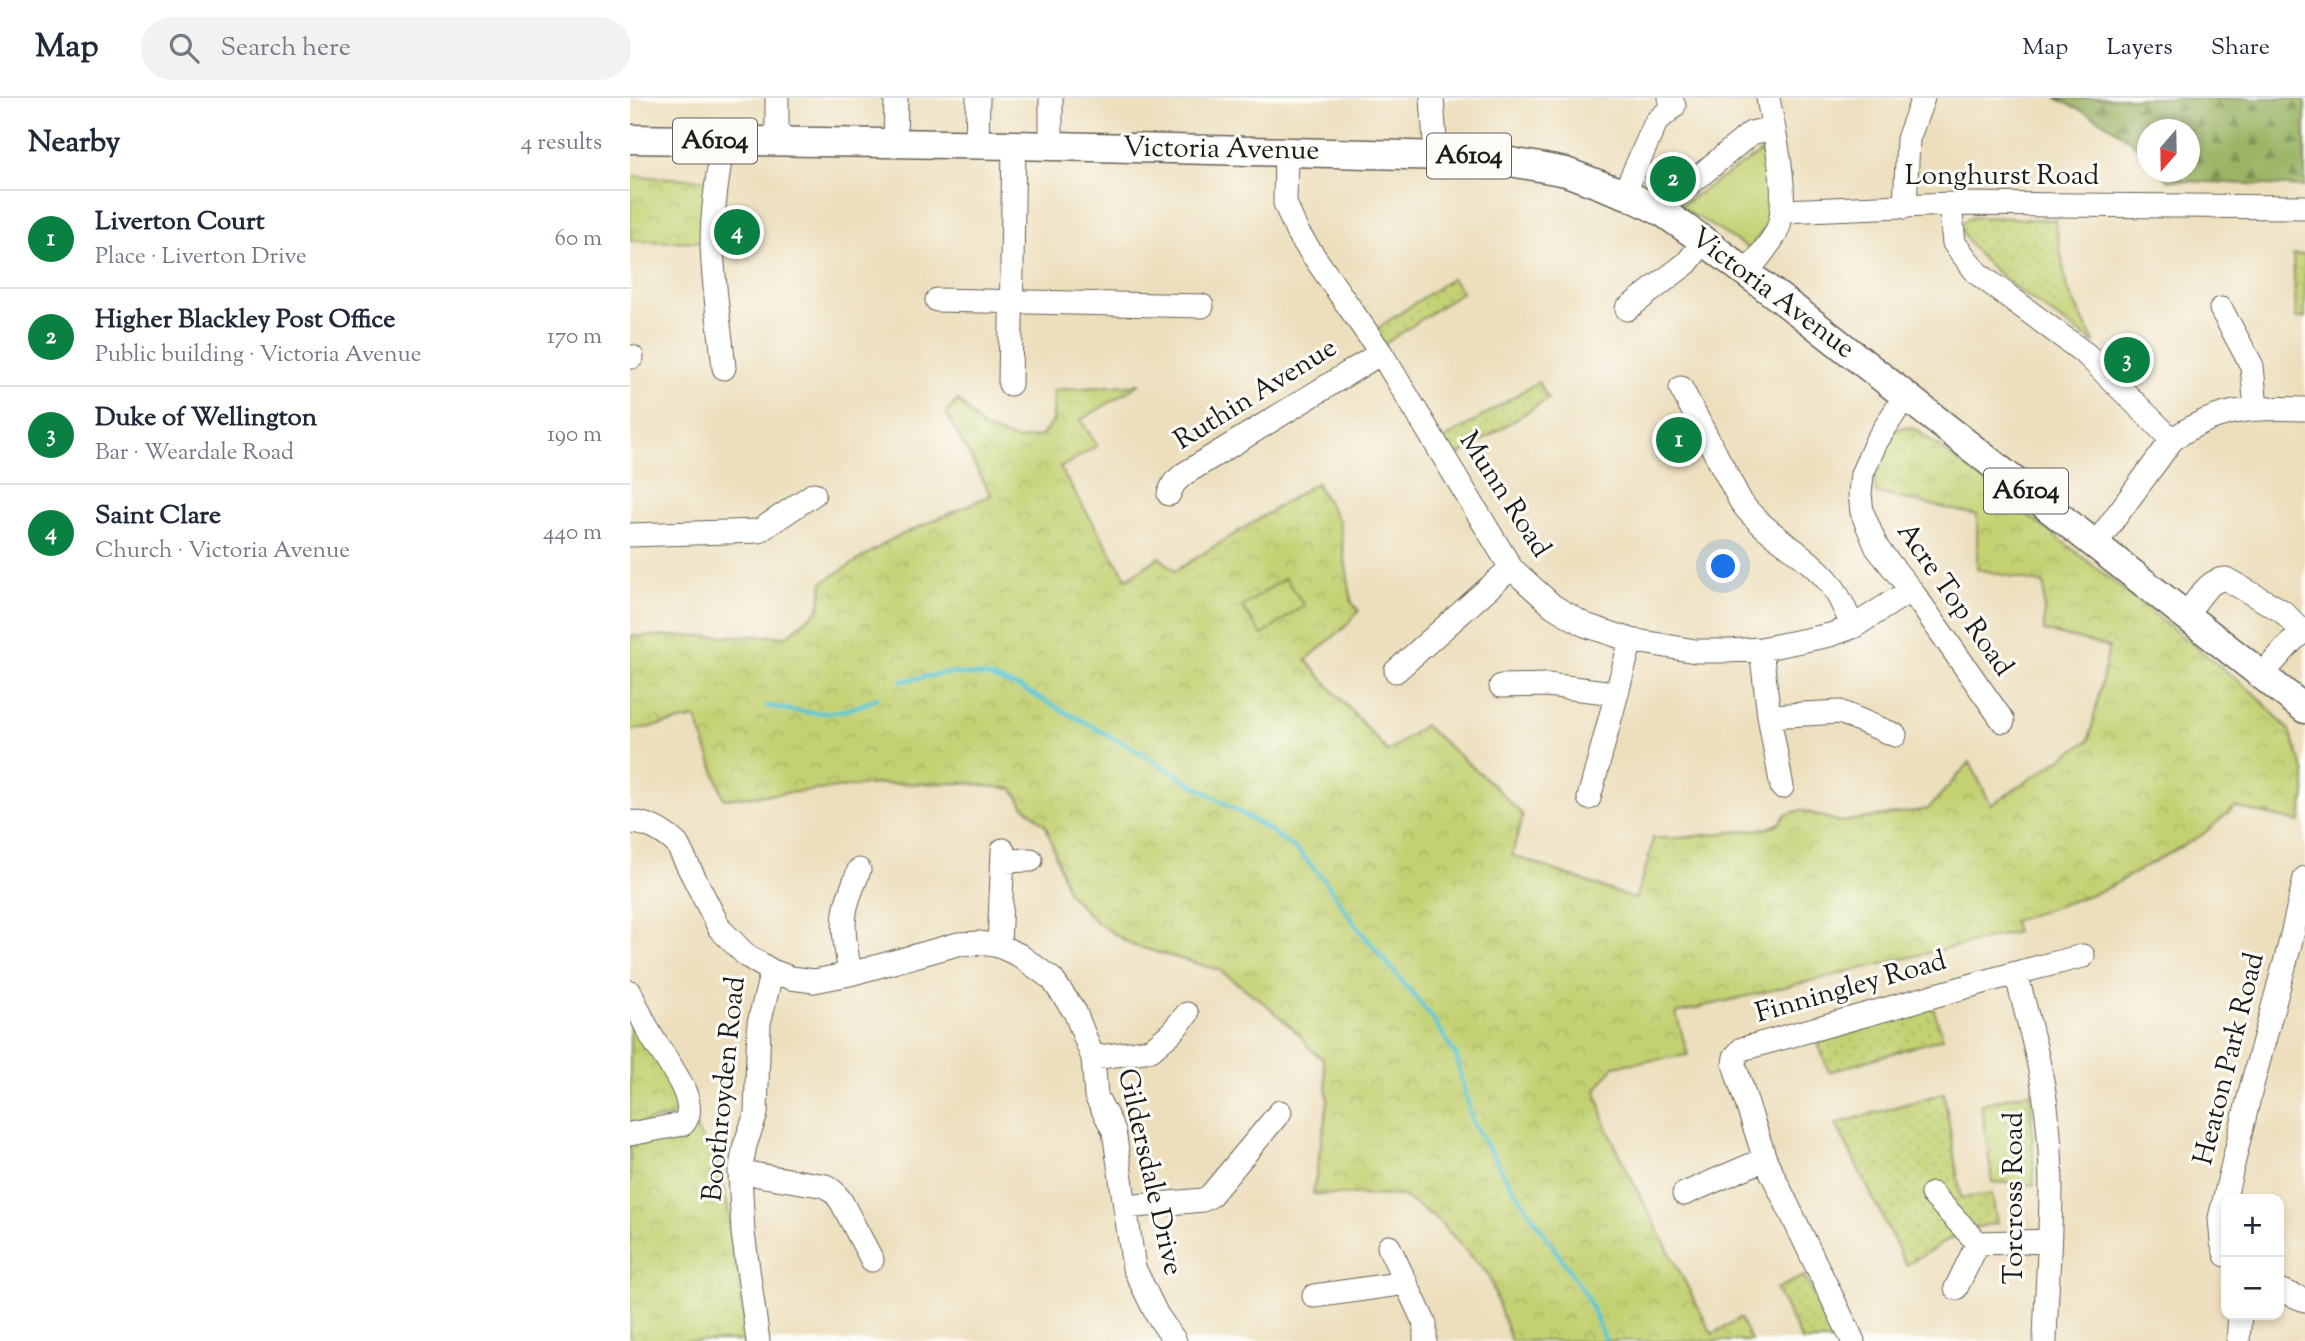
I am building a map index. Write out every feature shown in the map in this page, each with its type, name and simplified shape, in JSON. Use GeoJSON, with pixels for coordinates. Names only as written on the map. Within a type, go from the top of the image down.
{"type":"FeatureCollection","features":[{"type":"Feature","properties":{"kind":"main road","name":"Victoria Avenue"},"geometry":{"type":"LineString","coordinates":[[630,139],[977,144],[1484,157],[1544,167],[1624,194],[1664,213],[1747,273],[2305,709]]}},
{"type":"Feature","properties":{"kind":"street"},"geometry":{"type":"LineString","coordinates":[[776,142],[777,98]]}},
{"type":"Feature","properties":{"kind":"street"},"geometry":{"type":"LineString","coordinates":[[895,144],[896,98]]}},
{"type":"Feature","properties":{"kind":"street"},"geometry":{"type":"LineString","coordinates":[[977,144],[978,98]]}},
{"type":"Feature","properties":{"kind":"street"},"geometry":{"type":"LineString","coordinates":[[1051,98],[1051,146]]}},
{"type":"Feature","properties":{"kind":"street"},"geometry":{"type":"LineString","coordinates":[[1432,98],[1436,156]]}},
{"type":"Feature","properties":{"kind":"street"},"geometry":{"type":"LineString","coordinates":[[1624,194],[1656,122],[1674,106],[1670,98],[1662,102],[1648,98]]}},
{"type":"Feature","properties":{"kind":"street"},"geometry":{"type":"LineString","coordinates":[[1747,273],[1776,232],[1783,211],[1783,191],[1768,98]]}},
{"type":"Feature","properties":{"kind":"street"},"geometry":{"type":"LineString","coordinates":[[1905,207],[1908,139],[1923,98]]}},
{"type":"Feature","properties":{"kind":"street"},"geometry":{"type":"LineString","coordinates":[[1664,213],[1672,199],[1751,133],[1773,128]]}},
{"type":"Feature","properties":{"kind":"street"},"geometry":{"type":"LineString","coordinates":[[723,141],[714,197],[712,244],[724,368]]}},
{"type":"Feature","properties":{"kind":"street"},"geometry":{"type":"LineString","coordinates":[[1010,384],[1014,145]]}},
{"type":"Feature","properties":{"kind":"street","name":"Munn Road"},"geometry":{"type":"LineString","coordinates":[[1286,152],[1286,203],[1297,232],[1381,353],[1511,568],[1538,593],[1572,617],[1585,625],[1631,640],[1695,651],[1761,649],[1830,635],[1853,627],[1911,590]]}},
{"type":"Feature","properties":{"kind":"street"},"geometry":{"type":"LineString","coordinates":[[1950,204],[1954,243],[1977,273],[2087,355],[2172,440]]}},
{"type":"Feature","properties":{"kind":"street","name":"Longhurst Road"},"geometry":{"type":"LineString","coordinates":[[1783,211],[1950,204],[2305,207]]}},
{"type":"Feature","properties":{"kind":"street"},"geometry":{"type":"LineString","coordinates":[[1626,309],[1687,263],[1704,241]]}},
{"type":"Feature","properties":{"kind":"street"},"geometry":{"type":"LineString","coordinates":[[937,300],[1202,306]]}},
{"type":"Feature","properties":{"kind":"street"},"geometry":{"type":"LineString","coordinates":[[2221,309],[2252,366],[2256,408]]}},
{"type":"Feature","properties":{"kind":"street","name":"Ruthin Avenue"},"geometry":{"type":"LineString","coordinates":[[1169,494],[1174,483],[1184,474],[1381,353]]}},
{"type":"Feature","properties":{"kind":"street"},"geometry":{"type":"LineString","coordinates":[[1681,388],[1751,516],[1829,582],[1840,598],[1853,627]]}},
{"type":"Feature","properties":{"kind":"street","name":"Acre Top Road"},"geometry":{"type":"LineString","coordinates":[[1905,396],[1876,442],[1862,474],[1862,512],[1878,548],[1911,590],[2003,721]]}},
{"type":"Feature","properties":{"kind":"street"},"geometry":{"type":"LineString","coordinates":[[2095,545],[2172,440],[2201,421],[2224,413],[2256,408],[2305,409]]}},
{"type":"Feature","properties":{"kind":"street"},"geometry":{"type":"LineString","coordinates":[[630,535],[759,531],[814,494]]}},
{"type":"Feature","properties":{"kind":"street"},"geometry":{"type":"LineString","coordinates":[[1396,671],[1511,568]]}},
{"type":"Feature","properties":{"kind":"street"},"geometry":{"type":"LineString","coordinates":[[2186,615],[2211,583],[2219,579],[2226,579],[2282,611],[2301,639],[2262,675]]}},
{"type":"Feature","properties":{"kind":"street"},"geometry":{"type":"LineString","coordinates":[[1589,798],[1631,640]]}},
{"type":"Feature","properties":{"kind":"street"},"geometry":{"type":"LineString","coordinates":[[1761,649],[1769,716],[1782,787]]}},
{"type":"Feature","properties":{"kind":"street"},"geometry":{"type":"LineString","coordinates":[[1501,686],[1547,685],[1615,693]]}},
{"type":"Feature","properties":{"kind":"street"},"geometry":{"type":"LineString","coordinates":[[1769,716],[1840,712],[1895,735]]}},
{"type":"Feature","properties":{"kind":"street","name":"Boothroyden Road"},"geometry":{"type":"LineString","coordinates":[[630,822],[653,827],[677,844],[720,929],[747,956],[772,971],[759,1024],[756,1114],[740,1172],[743,1233],[758,1341]]}},
{"type":"Feature","properties":{"kind":"street"},"geometry":{"type":"LineString","coordinates":[[999,946],[1003,856],[1031,860]]}},
{"type":"Feature","properties":{"kind":"street"},"geometry":{"type":"LineString","coordinates":[[850,974],[844,920],[859,870]]}},
{"type":"Feature","properties":{"kind":"street","name":"Heaton Park Road"},"geometry":{"type":"LineString","coordinates":[[2226,1194],[2305,878]]}},
{"type":"Feature","properties":{"kind":"street","name":"Gildersdale Drive"},"geometry":{"type":"LineString","coordinates":[[772,971],[791,978],[814,981],[850,974],[958,944],[980,943],[999,946],[1040,968],[1052,979],[1075,1012],[1093,1058],[1096,1096],[1114,1131],[1134,1268],[1157,1315],[1175,1341]]}},
{"type":"Feature","properties":{"kind":"street","name":"Finningley Road"},"geometry":{"type":"LineString","coordinates":[[1853,1341],[1765,1159],[1734,1064],[1735,1057],[1742,1049],[2083,956]]}},
{"type":"Feature","properties":{"kind":"street","name":"Torcross Road"},"geometry":{"type":"LineString","coordinates":[[2016,973],[2037,1057],[2048,1116],[2050,1184],[2045,1341]]}},
{"type":"Feature","properties":{"kind":"street"},"geometry":{"type":"LineString","coordinates":[[630,992],[651,1036],[684,1090],[690,1109],[683,1124],[630,1134]]}},
{"type":"Feature","properties":{"kind":"street"},"geometry":{"type":"LineString","coordinates":[[1093,1058],[1151,1050],[1178,1038],[1187,1014]]}},
{"type":"Feature","properties":{"kind":"street"},"geometry":{"type":"LineString","coordinates":[[1125,1207],[1203,1200],[1210,1196],[1259,1127],[1280,1112]]}},
{"type":"Feature","properties":{"kind":"street"},"geometry":{"type":"LineString","coordinates":[[1684,1194],[1765,1159]]}},
{"type":"Feature","properties":{"kind":"street"},"geometry":{"type":"LineString","coordinates":[[740,1172],[826,1186],[841,1201],[874,1264]]}},
{"type":"Feature","properties":{"kind":"street"},"geometry":{"type":"LineString","coordinates":[[1931,1194],[1978,1242],[2048,1241]]}},
{"type":"Feature","properties":{"kind":"street"},"geometry":{"type":"LineString","coordinates":[[1956,1289],[1978,1242]]}},
{"type":"Feature","properties":{"kind":"street"},"geometry":{"type":"LineString","coordinates":[[1389,1247],[1425,1324],[1425,1341]]}},
{"type":"Feature","properties":{"kind":"street"},"geometry":{"type":"LineString","coordinates":[[1314,1296],[1406,1283]]}},
{"type":"Feature","properties":{"kind":"street"},"geometry":{"type":"LineString","coordinates":[[2284,1292],[2305,1300]]}},
{"type":"Feature","properties":{"kind":"street"},"geometry":{"type":"LineString","coordinates":[[2238,1341],[2240,1320]]}},
{"type":"Feature","properties":{"kind":"green space"},"geometry":{"type":"Polygon","coordinates":[[[2056,98],[2305,98],[2305,187],[2200,182],[2200,119],[2137,119],[2137,146],[2093,117],[2056,98]]]}},
{"type":"Feature","properties":{"kind":"green space"},"geometry":{"type":"Polygon","coordinates":[[[1763,151],[1774,213],[1750,249],[1679,206],[1763,151]]]}},
{"type":"Feature","properties":{"kind":"green space"},"geometry":{"type":"Polygon","coordinates":[[[630,176],[712,180],[709,242],[630,241],[630,176]]]}},
{"type":"Feature","properties":{"kind":"green space"},"geometry":{"type":"Polygon","coordinates":[[[1968,218],[2055,220],[2067,288],[2095,344],[2039,306],[1981,258],[1960,225],[1968,218]]]}},
{"type":"Feature","properties":{"kind":"green space"},"geometry":{"type":"Polygon","coordinates":[[[2305,254],[2305,318],[2296,318],[2293,255],[2305,254]]]}},
{"type":"Feature","properties":{"kind":"green space"},"geometry":{"type":"Polygon","coordinates":[[[1452,278],[1462,292],[1382,346],[1372,332],[1452,278]]]}},
{"type":"Feature","properties":{"kind":"green space"},"geometry":{"type":"Polygon","coordinates":[[[1538,382],[1548,399],[1451,460],[1440,442],[1538,382]]]}},
{"type":"Feature","properties":{"kind":"green space"},"geometry":{"type":"Polygon","coordinates":[[[1140,384],[1081,420],[1097,446],[1060,468],[1127,579],[1159,557],[1175,571],[1316,483],[1339,521],[1352,603],[1359,611],[1345,627],[1306,660],[1388,752],[1424,725],[1492,784],[1523,815],[1512,855],[1635,899],[1653,838],[1679,838],[1769,828],[1780,823],[1785,815],[1801,810],[1840,822],[1928,809],[1970,762],[1991,805],[2089,740],[2109,647],[2044,631],[2044,584],[1977,569],[1977,515],[1876,493],[1875,470],[1882,448],[1895,431],[1905,427],[1917,430],[2256,695],[2289,730],[2305,773],[2305,795],[2300,822],[2235,807],[2202,835],[2104,890],[2013,921],[2016,932],[1676,1013],[1688,1055],[1614,1066],[1596,1090],[1605,1123],[1629,1174],[1712,1334],[1740,1318],[1751,1341],[1511,1341],[1488,1274],[1436,1218],[1402,1196],[1313,1194],[1328,1100],[1323,1059],[1263,1002],[1219,970],[1132,945],[1096,922],[1068,893],[1046,826],[1023,805],[1013,789],[964,783],[878,784],[724,799],[696,718],[630,731],[630,636],[787,636],[819,609],[823,582],[892,539],[991,495],[946,413],[958,400],[984,429],[1018,440],[1041,436],[1053,421],[1054,390],[1140,384]]]}},
{"type":"Feature","properties":{"kind":"green space"},"geometry":{"type":"Polygon","coordinates":[[[1285,578],[1304,605],[1262,635],[1242,607],[1285,578]]]}},
{"type":"Feature","properties":{"kind":"green space"},"geometry":{"type":"Polygon","coordinates":[[[1933,1007],[1943,1038],[1829,1072],[1818,1043],[1933,1007]]]}},
{"type":"Feature","properties":{"kind":"green space"},"geometry":{"type":"Polygon","coordinates":[[[630,1009],[680,1094],[678,1115],[630,1125],[630,1009]]]}},
{"type":"Feature","properties":{"kind":"green space"},"geometry":{"type":"Polygon","coordinates":[[[2031,1092],[2034,1185],[1992,1182],[1981,1104],[2031,1092]]]}},
{"type":"Feature","properties":{"kind":"green space"},"geometry":{"type":"Polygon","coordinates":[[[1944,1093],[1961,1198],[1992,1194],[1997,1223],[1965,1230],[1906,1265],[1836,1124],[1944,1093]]]}},
{"type":"Feature","properties":{"kind":"green space"},"geometry":{"type":"Polygon","coordinates":[[[689,1116],[716,1163],[727,1202],[748,1341],[630,1341],[630,1134],[689,1116]]]}},
{"type":"Feature","properties":{"kind":"green space"},"geometry":{"type":"Polygon","coordinates":[[[1804,1276],[1837,1341],[1802,1341],[1776,1289],[1804,1276]]]}},
{"type":"Feature","properties":{"kind":"waterway"},"geometry":{"type":"LineString","coordinates":[[902,681],[946,673],[986,676],[1021,688],[1132,748],[1271,831],[1299,852],[1430,1015],[1456,1055],[1472,1121],[1503,1173],[1586,1295],[1606,1341]]}},
{"type":"Feature","properties":{"kind":"waterway"},"geometry":{"type":"LineString","coordinates":[[767,706],[823,713],[850,709],[877,698]]}},
{"type":"Feature","properties":{"kind":"place","name":"Higher Blackley Post Office"},"geometry":{"type":"Point","coordinates":[1673,179]}},
{"type":"Feature","properties":{"kind":"place","name":"Saint Clare"},"geometry":{"type":"Point","coordinates":[737,232]}},
{"type":"Feature","properties":{"kind":"place","name":"Duke of Wellington"},"geometry":{"type":"Point","coordinates":[2127,360]}},
{"type":"Feature","properties":{"kind":"place","name":"Liverton Court"},"geometry":{"type":"Point","coordinates":[1679,440]}}]}
